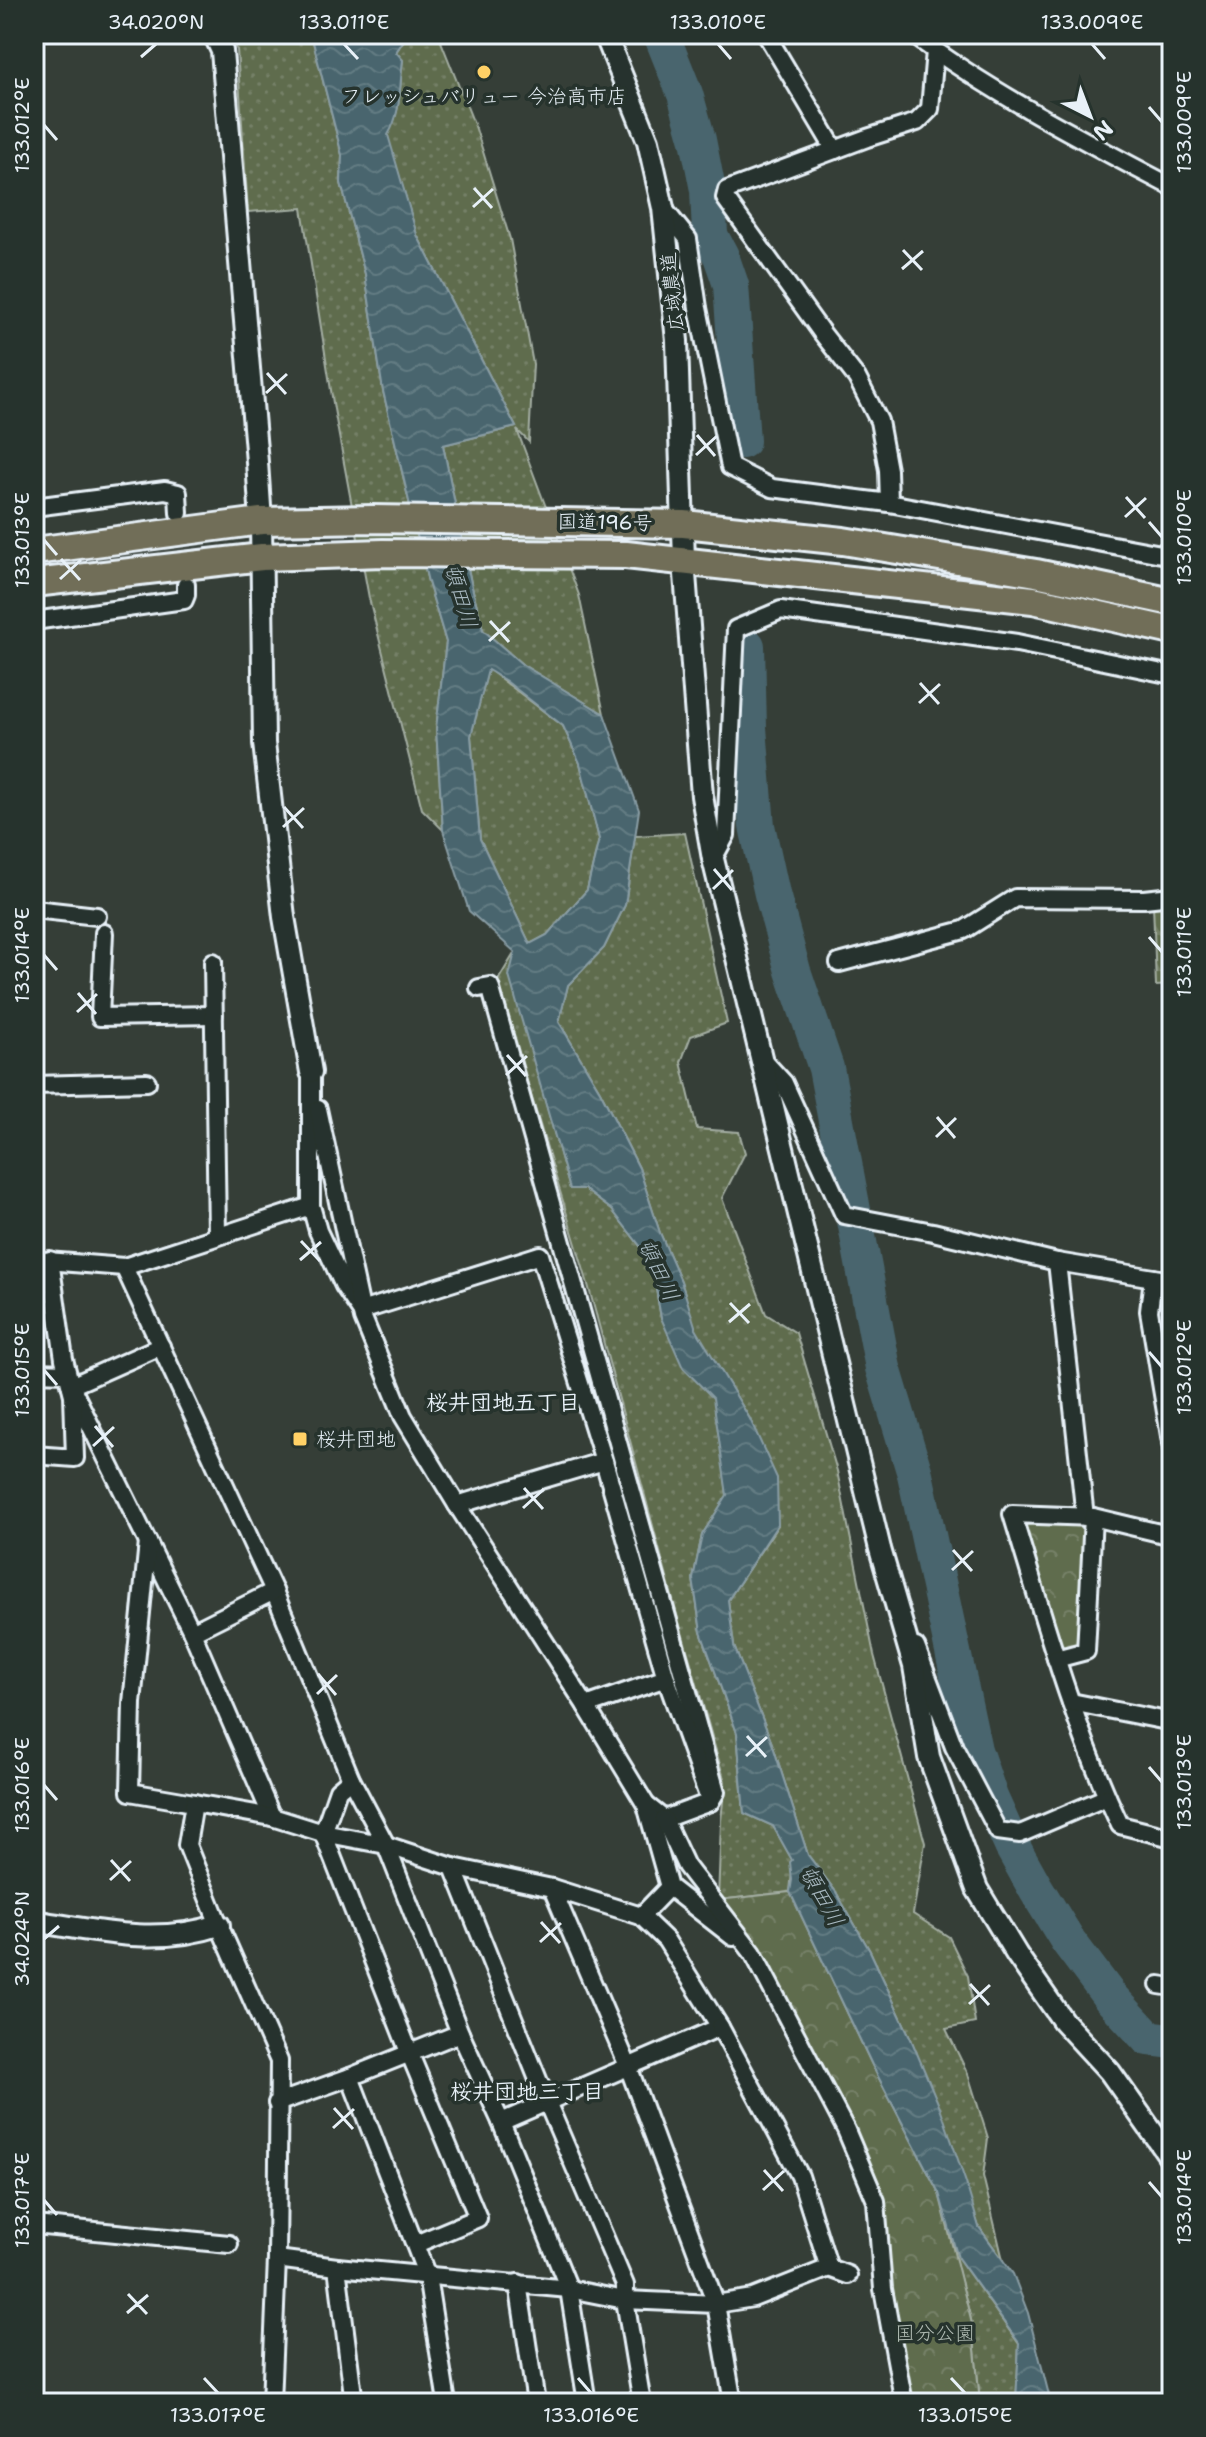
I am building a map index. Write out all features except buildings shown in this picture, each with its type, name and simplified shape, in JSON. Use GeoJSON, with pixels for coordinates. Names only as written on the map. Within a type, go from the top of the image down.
{"type":"FeatureCollection","features":[{"type":"Feature","properties":{"kind":"highway","name":"国道196号"},"geometry":{"type":"LineString","coordinates":[[34,551],[261,521],[373,519],[684,524],[843,541],[1036,573],[1172,602]]}},
{"type":"Feature","properties":{"kind":"highway","name":"国道196号"},"geometry":{"type":"LineString","coordinates":[[34,583],[262,557],[383,553],[626,555],[1033,600],[1172,631]]}},
{"type":"Feature","properties":{"kind":"street"},"geometry":{"type":"LineString","coordinates":[[214,34],[222,51],[261,521],[264,743],[284,917],[311,1072],[361,1311],[403,1416],[646,1805],[669,1887],[753,1953]]}},
{"type":"Feature","properties":{"kind":"street","name":"広域農道"},"geometry":{"type":"LineString","coordinates":[[605,34],[648,141],[663,208],[677,341],[684,561],[702,796],[713,859],[880,1549],[914,1666],[929,1757],[977,1889],[1017,1955],[1063,2021],[1110,2072],[1172,2160]]}},
{"type":"Feature","properties":{"kind":"street"},"geometry":{"type":"LineString","coordinates":[[766,34],[835,150]]}},
{"type":"Feature","properties":{"kind":"street"},"geometry":{"type":"LineString","coordinates":[[889,503],[888,470],[879,421],[857,378],[725,198],[727,190],[917,122],[930,109],[927,41]]}},
{"type":"Feature","properties":{"kind":"street"},"geometry":{"type":"LineString","coordinates":[[927,41],[1054,124],[1172,187]]}},
{"type":"Feature","properties":{"kind":"street"},"geometry":{"type":"LineString","coordinates":[[663,208],[688,239],[698,308],[730,467],[772,488],[889,503],[1172,556]]}},
{"type":"Feature","properties":{"kind":"street"},"geometry":{"type":"LineString","coordinates":[[34,507],[165,490],[178,493],[179,513]]}},
{"type":"Feature","properties":{"kind":"street"},"geometry":{"type":"LineString","coordinates":[[34,621],[184,600],[186,585]]}},
{"type":"Feature","properties":{"kind":"street"},"geometry":{"type":"LineString","coordinates":[[713,859],[726,835],[736,629],[781,610],[1017,643],[1172,675]]}},
{"type":"Feature","properties":{"kind":"street"},"geometry":{"type":"LineString","coordinates":[[839,963],[964,930],[1015,898],[1144,899],[1172,896]]}},
{"type":"Feature","properties":{"kind":"street"},"geometry":{"type":"LineString","coordinates":[[34,909],[97,916]]}},
{"type":"Feature","properties":{"kind":"street"},"geometry":{"type":"LineString","coordinates":[[104,933],[100,1017],[214,1015]]}},
{"type":"Feature","properties":{"kind":"street"},"geometry":{"type":"LineString","coordinates":[[213,962],[217,1235]]}},
{"type":"Feature","properties":{"kind":"street"},"geometry":{"type":"LineString","coordinates":[[479,988],[490,986],[716,1792],[710,1802],[664,1819]]}},
{"type":"Feature","properties":{"kind":"street"},"geometry":{"type":"LineString","coordinates":[[761,1058],[784,1083],[844,1215],[933,1232],[1057,1262],[1172,1281]]}},
{"type":"Feature","properties":{"kind":"street"},"geometry":{"type":"LineString","coordinates":[[311,1072],[311,1206],[318,1231],[344,1286],[361,1311]]}},
{"type":"Feature","properties":{"kind":"street"},"geometry":{"type":"LineString","coordinates":[[34,1085],[147,1082]]}},
{"type":"Feature","properties":{"kind":"street"},"geometry":{"type":"LineString","coordinates":[[34,1455],[75,1458],[69,1379],[42,1260],[124,1267],[311,1206]]}},
{"type":"Feature","properties":{"kind":"street"},"geometry":{"type":"LineString","coordinates":[[361,1311],[540,1255],[604,1461],[666,1678],[710,1802]]}},
{"type":"Feature","properties":{"kind":"street"},"geometry":{"type":"LineString","coordinates":[[1056,1659],[1086,1651],[1089,1517],[1057,1262]]}},
{"type":"Feature","properties":{"kind":"street"},"geometry":{"type":"LineString","coordinates":[[124,1267],[274,1591],[351,1779],[386,1845],[460,2033],[501,2122],[569,2289],[587,2403]]}},
{"type":"Feature","properties":{"kind":"street"},"geometry":{"type":"LineString","coordinates":[[1153,1278],[1149,1311],[1172,1448]]}},
{"type":"Feature","properties":{"kind":"street"},"geometry":{"type":"LineString","coordinates":[[34,1372],[69,1379],[161,1346]]}},
{"type":"Feature","properties":{"kind":"street"},"geometry":{"type":"LineString","coordinates":[[69,1379],[192,1632],[272,1817]]}},
{"type":"Feature","properties":{"kind":"street"},"geometry":{"type":"LineString","coordinates":[[457,1505],[604,1461]]}},
{"type":"Feature","properties":{"kind":"street"},"geometry":{"type":"LineString","coordinates":[[1172,1536],[1089,1517],[1012,1514],[1056,1659],[1096,1774],[1120,1825],[1172,1838]]}},
{"type":"Feature","properties":{"kind":"street"},"geometry":{"type":"LineString","coordinates":[[148,1540],[132,1703],[130,1792],[272,1817],[323,1833],[386,1845],[453,1867],[552,1888],[641,1916],[666,1940],[720,2027],[800,2176],[829,2268]]}},
{"type":"Feature","properties":{"kind":"street"},"geometry":{"type":"LineString","coordinates":[[192,1632],[274,1591]]}},
{"type":"Feature","properties":{"kind":"street"},"geometry":{"type":"LineString","coordinates":[[903,1630],[918,1650],[954,1747],[998,1831],[1020,1834],[1107,1797]]}},
{"type":"Feature","properties":{"kind":"street"},"geometry":{"type":"LineString","coordinates":[[586,1706],[666,1678]]}},
{"type":"Feature","properties":{"kind":"street"},"geometry":{"type":"LineString","coordinates":[[1071,1702],[1172,1722]]}},
{"type":"Feature","properties":{"kind":"street"},"geometry":{"type":"LineString","coordinates":[[351,1779],[338,1790],[323,1833],[478,2218],[416,2244]]}},
{"type":"Feature","properties":{"kind":"street"},"geometry":{"type":"LineString","coordinates":[[194,1803],[187,1845],[279,2061],[277,2259],[271,2403]]}},
{"type":"Feature","properties":{"kind":"street"},"geometry":{"type":"LineString","coordinates":[[646,1805],[664,1819],[686,1866],[753,1953],[846,2130],[876,2201],[883,2289],[904,2403]]}},
{"type":"Feature","properties":{"kind":"street"},"geometry":{"type":"LineString","coordinates":[[453,1867],[547,2102],[625,2285],[642,2403]]}},
{"type":"Feature","properties":{"kind":"street"},"geometry":{"type":"LineString","coordinates":[[641,1916],[669,1887]]}},
{"type":"Feature","properties":{"kind":"street"},"geometry":{"type":"LineString","coordinates":[[552,1888],[628,2066],[716,2304],[733,2403]]}},
{"type":"Feature","properties":{"kind":"street"},"geometry":{"type":"LineString","coordinates":[[34,1921],[135,1937],[193,1934],[219,1925]]}},
{"type":"Feature","properties":{"kind":"street"},"geometry":{"type":"LineString","coordinates":[[501,2122],[720,2027]]}},
{"type":"Feature","properties":{"kind":"street"},"geometry":{"type":"LineString","coordinates":[[277,2103],[460,2033]]}},
{"type":"Feature","properties":{"kind":"street"},"geometry":{"type":"LineString","coordinates":[[350,2077],[427,2276],[447,2403]]}},
{"type":"Feature","properties":{"kind":"street"},"geometry":{"type":"LineString","coordinates":[[34,2225],[229,2244]]}},
{"type":"Feature","properties":{"kind":"street"},"geometry":{"type":"LineString","coordinates":[[277,2259],[569,2289],[625,2300],[716,2304],[753,2298],[829,2268],[848,2275]]}},
{"type":"Feature","properties":{"kind":"street"},"geometry":{"type":"LineString","coordinates":[[337,2267],[354,2403]]}},
{"type":"Feature","properties":{"kind":"street"},"geometry":{"type":"LineString","coordinates":[[518,2283],[536,2403]]}},
{"type":"Feature","properties":{"kind":"green space"},"geometry":{"type":"Polygon","coordinates":[[[229,34],[311,34],[342,155],[341,183],[365,274],[383,391],[428,582],[446,642],[436,729],[443,830],[422,809],[369,598],[334,409],[302,208],[248,212],[237,50],[229,34]]]}},
{"type":"Feature","properties":{"kind":"green space"},"geometry":{"type":"Polygon","coordinates":[[[408,34],[438,34],[476,129],[510,239],[533,364],[529,442],[517,430],[579,595],[604,714],[523,665],[483,630],[443,445],[516,427],[417,235],[387,135],[399,99],[403,60],[396,52],[408,34]]]}},
{"type":"Feature","properties":{"kind":"green space"},"geometry":{"type":"Polygon","coordinates":[[[488,669],[563,726],[580,763],[599,839],[587,890],[547,935],[530,944],[480,839],[471,736],[488,669]]]}},
{"type":"Feature","properties":{"kind":"green space"},"geometry":{"type":"Polygon","coordinates":[[[685,833],[727,1023],[691,1036],[681,1062],[697,1129],[739,1132],[745,1153],[722,1198],[766,1314],[796,1333],[837,1471],[874,1655],[925,1843],[913,1914],[949,1937],[968,1976],[975,2023],[946,2029],[968,2074],[988,2138],[983,2176],[1003,2260],[979,2227],[911,2039],[870,1951],[836,1892],[808,1855],[773,1746],[734,1646],[728,1600],[778,1525],[750,1419],[695,1329],[681,1281],[660,1233],[639,1168],[600,1091],[559,1022],[568,985],[604,948],[625,905],[635,836],[685,833]]]}},
{"type":"Feature","properties":{"kind":"green space"},"geometry":{"type":"Polygon","coordinates":[[[1172,901],[1172,985],[1156,986],[1153,903],[1172,901]]]}},
{"type":"Feature","properties":{"kind":"green space"},"geometry":{"type":"Polygon","coordinates":[[[515,952],[510,976],[570,1189],[584,1189],[612,1210],[651,1260],[661,1318],[717,1398],[727,1496],[702,1535],[693,1579],[701,1632],[737,1733],[744,1813],[773,1826],[793,1861],[790,1892],[718,1900],[725,1782],[587,1281],[497,982],[515,952]]]}},
{"type":"Feature","properties":{"kind":"green space"},"geometry":{"type":"Polygon","coordinates":[[[1019,1521],[1087,1522],[1078,1644],[1058,1651],[1019,1521]]]}},
{"type":"Feature","properties":{"kind":"green space","name":"国分公園"},"geometry":{"type":"Polygon","coordinates":[[[790,1892],[872,2065],[939,2193],[973,2328],[980,2403],[909,2403],[888,2283],[883,2206],[718,1900],[790,1892]]]}},
{"type":"Feature","properties":{"kind":"green space"},"geometry":{"type":"Polygon","coordinates":[[[947,2227],[958,2258],[1019,2344],[1016,2403],[980,2403],[973,2328],[947,2227]]]}},
{"type":"Feature","properties":{"kind":"water","name":"頓田川"},"geometry":{"type":"Polygon","coordinates":[[[311,34],[408,34],[396,52],[403,60],[398,108],[388,135],[417,235],[516,427],[443,445],[483,630],[523,665],[604,714],[639,810],[625,905],[604,948],[568,985],[559,1022],[600,1091],[639,1168],[696,1329],[750,1419],[777,1478],[778,1524],[728,1600],[734,1646],[773,1746],[808,1855],[836,1892],[870,1951],[941,2110],[979,2227],[1013,2274],[1028,2313],[1051,2403],[1016,2403],[1019,2343],[958,2258],[939,2193],[872,2065],[790,1892],[792,1860],[773,1826],[744,1813],[737,1733],[701,1632],[693,1579],[702,1535],[727,1495],[713,1398],[683,1368],[661,1318],[651,1260],[612,1210],[584,1189],[570,1189],[509,976],[515,952],[469,911],[443,830],[436,729],[446,642],[428,582],[383,391],[365,274],[341,183],[342,155],[311,34]],[[488,670],[471,736],[480,839],[530,944],[547,935],[587,890],[599,839],[580,763],[563,726],[488,670]]]}},
{"type":"Feature","properties":{"kind":"waterway"},"geometry":{"type":"LineString","coordinates":[[661,34],[685,94],[698,140],[708,190],[710,235],[731,285],[742,441]]}},
{"type":"Feature","properties":{"kind":"waterway"},"geometry":{"type":"LineString","coordinates":[[747,646],[749,728],[757,826],[793,971],[826,1068],[883,1368],[915,1474],[974,1750],[990,1797],[1012,1846],[1068,1941],[1110,1997],[1148,2038],[1172,2041]]}},
{"type":"Feature","properties":{"kind":"place","name":"フレッシュバリュー 今治高市店"},"geometry":{"type":"Point","coordinates":[484,72]}},
{"type":"Feature","properties":{"kind":"place","name":"桜井団地"},"geometry":{"type":"Point","coordinates":[300,1439]}},
{"type":"Feature","properties":{"kind":"district","name":"桜井団地五丁目"},"geometry":{"type":"Point","coordinates":[503,1402]}},
{"type":"Feature","properties":{"kind":"district","name":"桜井団地三丁目"},"geometry":{"type":"Point","coordinates":[527,2091]}}]}
